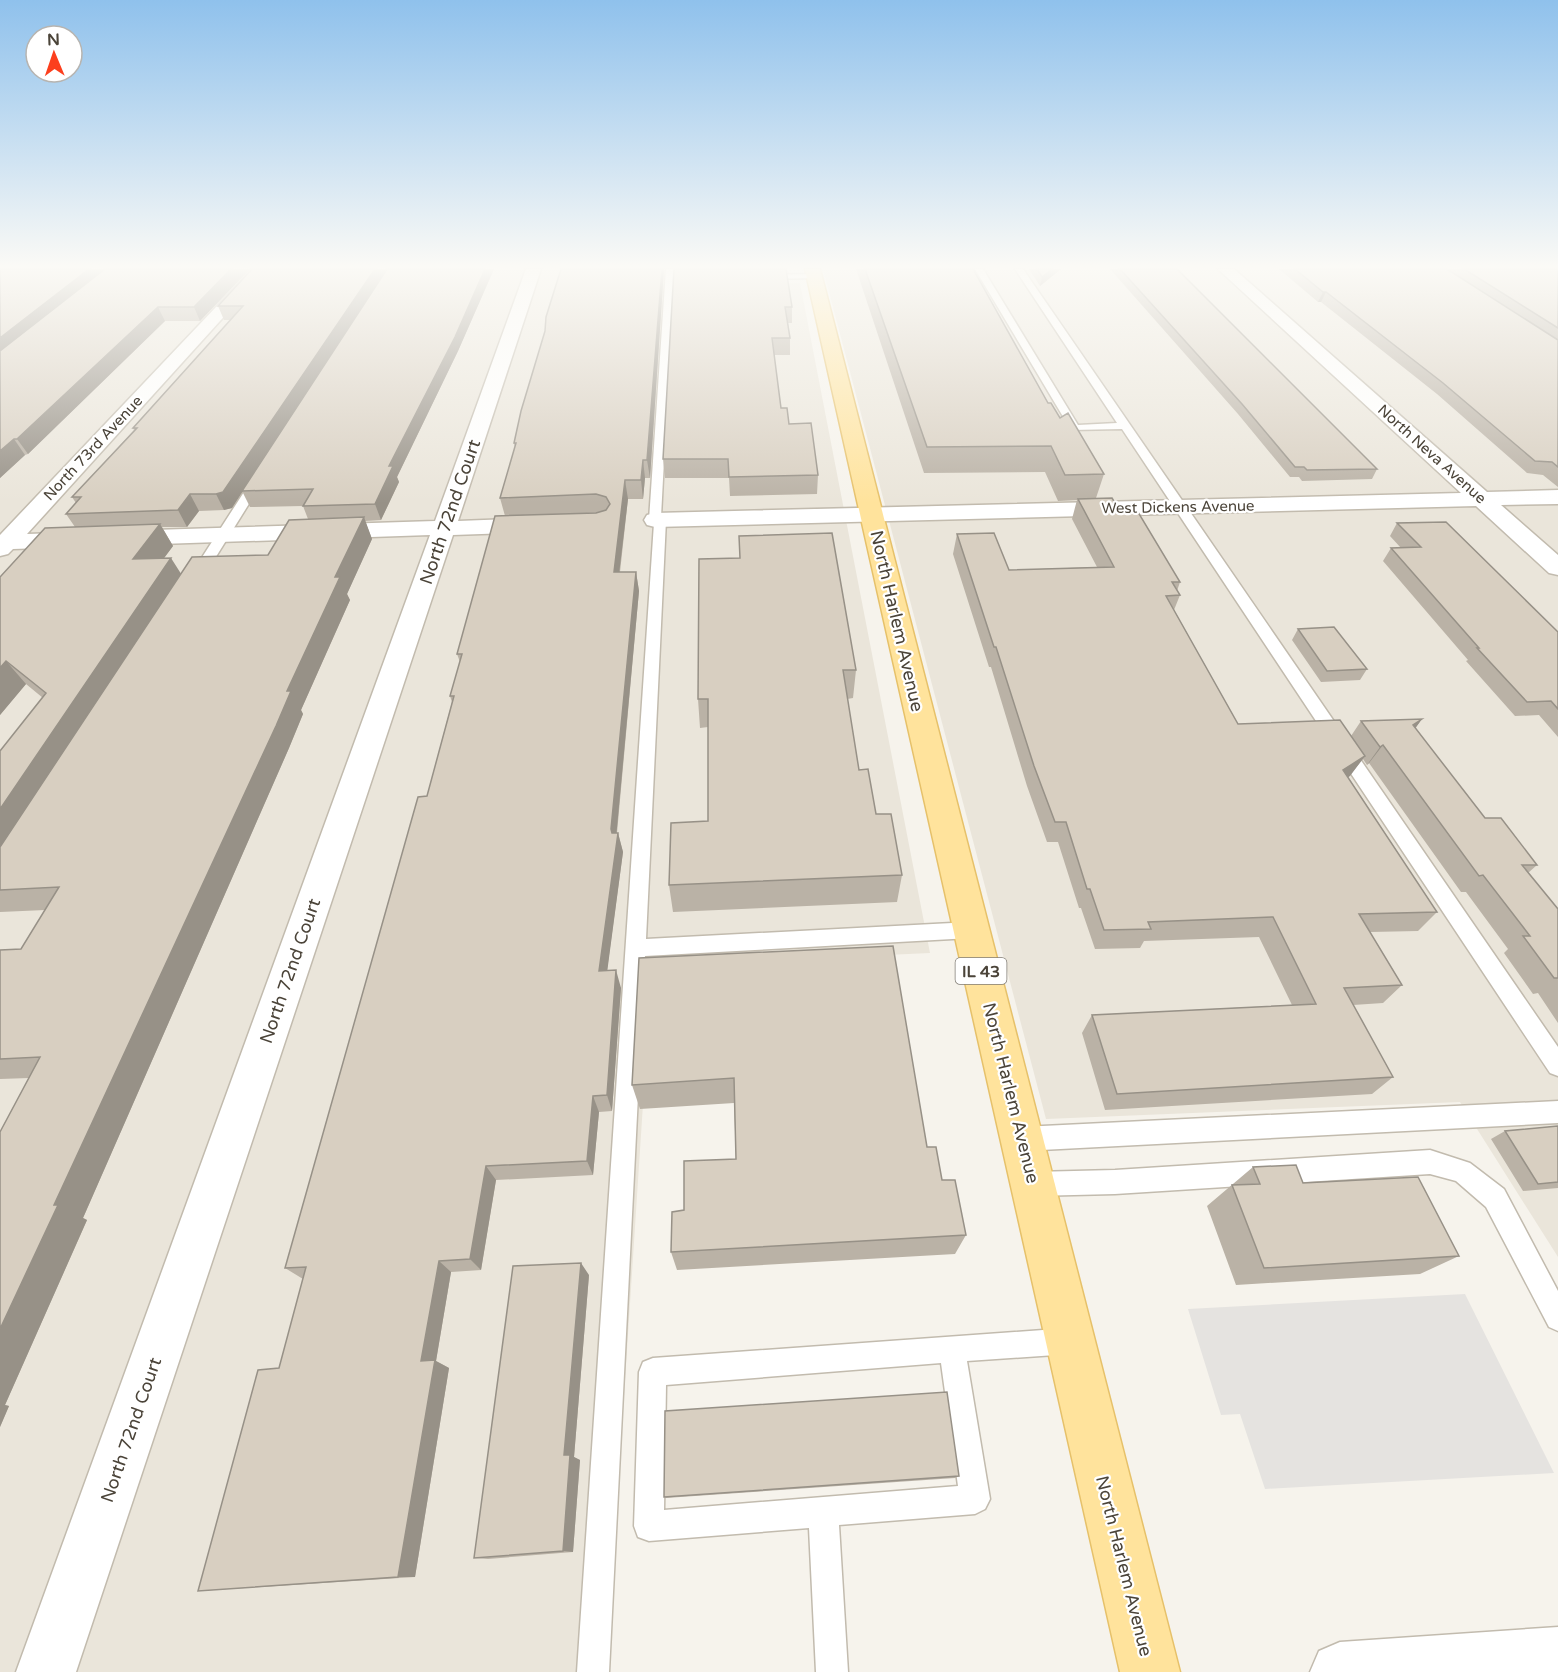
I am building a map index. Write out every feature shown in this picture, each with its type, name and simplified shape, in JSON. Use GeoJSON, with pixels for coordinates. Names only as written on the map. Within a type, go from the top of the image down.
{"type":"FeatureCollection","features":[{"type":"Feature","properties":{"kind":"main road","name":"North Harlem Avenue"},"geometry":{"type":"LineString","coordinates":[[821,347],[872,514],[1150,1672]]}},
{"type":"Feature","properties":{"kind":"street","name":"North 73rd Avenue"},"geometry":{"type":"LineString","coordinates":[[2,544],[187,347]]}},
{"type":"Feature","properties":{"kind":"street","name":"North 72nd Court"},"geometry":{"type":"LineString","coordinates":[[46,1672],[507,347]]}},
{"type":"Feature","properties":{"kind":"street","name":"North Neva Avenue"},"geometry":{"type":"LineString","coordinates":[[1313,347],[1558,568]]}},
{"type":"Feature","properties":{"kind":"street","name":"West Dickens Avenue"},"geometry":{"type":"LineString","coordinates":[[657,520],[1558,497]]}},
{"type":"Feature","properties":{"kind":"street"},"geometry":{"type":"LineString","coordinates":[[2,544],[563,524]]}},
{"type":"Feature","properties":{"kind":"street"},"geometry":{"type":"LineString","coordinates":[[1340,1672],[1558,1657]]}},
{"type":"Feature","properties":{"kind":"lane"},"geometry":{"type":"LineString","coordinates":[[593,1672],[635,948],[666,347]]}},
{"type":"Feature","properties":{"kind":"lane"},"geometry":{"type":"LineString","coordinates":[[1027,347],[1076,428],[1125,426]]}},
{"type":"Feature","properties":{"kind":"lane"},"geometry":{"type":"LineString","coordinates":[[1072,347],[1558,1066]]}},
{"type":"Feature","properties":{"kind":"lane"},"geometry":{"type":"LineString","coordinates":[[191,585],[268,465]]}},
{"type":"Feature","properties":{"kind":"lane"},"geometry":{"type":"LineString","coordinates":[[635,948],[971,930]]}},
{"type":"Feature","properties":{"kind":"lane"},"geometry":{"type":"LineString","coordinates":[[1022,1139],[1558,1112]]}},
{"type":"Feature","properties":{"kind":"lane"},"geometry":{"type":"LineString","coordinates":[[1033,1184],[1127,1181],[1430,1162],[1462,1171],[1495,1197],[1558,1318]]}},
{"type":"Feature","properties":{"kind":"lane"},"geometry":{"type":"LineString","coordinates":[[952,1349],[975,1499],[649,1526],[653,1372],[952,1349],[1070,1341]]}},
{"type":"Feature","properties":{"kind":"lane"},"geometry":{"type":"LineString","coordinates":[[823,1511],[832,1672]]}},
{"type":"Feature","properties":{"kind":"shaded area"},"geometry":{"type":"Polygon","coordinates":[[[0,347],[812,347],[930,953],[652,966],[606,1672],[0,1672],[0,347]]]}},
{"type":"Feature","properties":{"kind":"shaded area"},"geometry":{"type":"Polygon","coordinates":[[[843,347],[1558,347],[1558,1257],[1460,1102],[1046,1119],[843,347]]]}},
{"type":"Feature","properties":{"kind":"shaded area"},"geometry":{"type":"Polygon","coordinates":[[[1465,1294],[1554,1473],[1265,1489],[1240,1414],[1221,1415],[1188,1309],[1465,1294]]]}},
{"type":"Feature","properties":{"kind":"building"},"geometry":{"type":"Polygon","coordinates":[[[5,347],[115,347],[17,439],[0,451],[0,351],[5,347]]]}},
{"type":"Feature","properties":{"kind":"building"},"geometry":{"type":"Polygon","coordinates":[[[206,347],[322,347],[223,492],[190,494],[178,510],[66,514],[81,497],[72,497],[137,428],[133,428],[206,347]]]}},
{"type":"Feature","properties":{"kind":"building"},"geometry":{"type":"Polygon","coordinates":[[[336,347],[450,347],[389,466],[393,466],[375,504],[303,506],[313,489],[242,491],[336,347]]]}},
{"type":"Feature","properties":{"kind":"building"},"geometry":{"type":"Polygon","coordinates":[[[540,347],[656,347],[647,460],[643,460],[641,480],[625,480],[614,572],[636,572],[611,829],[612,833],[618,833],[599,971],[616,970],[607,1095],[593,1096],[587,1161],[486,1166],[470,1259],[439,1261],[421,1361],[435,1360],[398,1577],[198,1591],[258,1370],[279,1368],[306,1267],[285,1268],[418,797],[427,796],[454,696],[450,696],[462,654],[457,654],[495,516],[596,513],[606,510],[610,504],[606,497],[596,494],[500,498],[516,443],[514,443],[540,347]]]}},
{"type":"Feature","properties":{"kind":"building"},"geometry":{"type":"Polygon","coordinates":[[[669,347],[773,347],[781,408],[787,408],[789,424],[811,423],[818,475],[729,477],[728,459],[663,459],[669,347]]]}},
{"type":"Feature","properties":{"kind":"building"},"geometry":{"type":"Polygon","coordinates":[[[892,347],[1017,347],[1048,403],[1051,403],[1060,418],[1068,413],[1104,474],[1065,475],[1051,446],[927,447],[892,347]]]}},
{"type":"Feature","properties":{"kind":"building"},"geometry":{"type":"Polygon","coordinates":[[[1191,347],[1255,347],[1377,469],[1307,470],[1304,467],[1295,467],[1191,347]]]}},
{"type":"Feature","properties":{"kind":"building"},"geometry":{"type":"Polygon","coordinates":[[[1397,347],[1558,347],[1558,467],[1552,462],[1535,461],[1397,347]]]}},
{"type":"Feature","properties":{"kind":"building"},"geometry":{"type":"Polygon","coordinates":[[[1112,498],[1121,513],[1138,512],[1180,582],[1172,582],[1180,595],[1166,596],[1238,724],[1340,720],[1365,756],[1343,770],[1437,912],[1359,914],[1402,985],[1344,988],[1393,1077],[1117,1094],[1092,1015],[1316,1004],[1273,917],[1148,922],[1151,929],[1104,930],[1090,889],[1087,889],[1066,822],[1055,822],[1034,766],[957,534],[994,533],[1009,570],[1114,567],[1078,499],[1112,498]]]}},
{"type":"Feature","properties":{"kind":"building"},"geometry":{"type":"Polygon","coordinates":[[[364,517],[335,577],[340,577],[287,691],[291,691],[276,726],[54,1205],[58,1205],[0,1329],[0,1132],[40,1057],[0,1059],[0,950],[21,949],[59,887],[0,890],[0,847],[192,557],[268,555],[289,520],[364,517]]]}},
{"type":"Feature","properties":{"kind":"building"},"geometry":{"type":"Polygon","coordinates":[[[1446,522],[1558,632],[1558,709],[1551,701],[1527,702],[1391,548],[1421,547],[1397,523],[1446,522]]]}},
{"type":"Feature","properties":{"kind":"building"},"geometry":{"type":"Polygon","coordinates":[[[160,524],[133,559],[171,558],[0,809],[0,751],[46,693],[6,661],[0,668],[0,577],[45,528],[160,524]]]}},
{"type":"Feature","properties":{"kind":"building"},"geometry":{"type":"Polygon","coordinates":[[[832,533],[856,670],[843,670],[859,770],[868,769],[876,814],[891,814],[902,875],[669,885],[671,823],[708,821],[708,699],[698,699],[699,559],[740,558],[739,536],[832,533]]]}},
{"type":"Feature","properties":{"kind":"building"},"geometry":{"type":"Polygon","coordinates":[[[1334,627],[1367,669],[1327,671],[1298,629],[1334,627]]]}},
{"type":"Feature","properties":{"kind":"building"},"geometry":{"type":"Polygon","coordinates":[[[1422,719],[1413,725],[1485,818],[1501,818],[1537,865],[1522,865],[1558,909],[1558,978],[1554,978],[1523,936],[1530,936],[1483,875],[1479,876],[1383,745],[1380,747],[1361,721],[1422,719]]]}},
{"type":"Feature","properties":{"kind":"building"},"geometry":{"type":"Polygon","coordinates":[[[893,946],[927,1147],[936,1147],[942,1180],[955,1180],[966,1235],[671,1252],[672,1212],[684,1210],[684,1161],[736,1159],[734,1078],[632,1085],[639,958],[893,946]]]}},
{"type":"Feature","properties":{"kind":"building"},"geometry":{"type":"Polygon","coordinates":[[[1558,1126],[1558,1182],[1538,1184],[1505,1131],[1558,1126]]]}},
{"type":"Feature","properties":{"kind":"building"},"geometry":{"type":"Polygon","coordinates":[[[1296,1165],[1303,1183],[1418,1177],[1459,1256],[1264,1268],[1232,1185],[1260,1184],[1253,1167],[1296,1165]]]}},
{"type":"Feature","properties":{"kind":"building"},"geometry":{"type":"Polygon","coordinates":[[[581,1263],[564,1455],[570,1455],[563,1551],[474,1558],[513,1266],[581,1263]]]}},
{"type":"Feature","properties":{"kind":"building"},"geometry":{"type":"Polygon","coordinates":[[[947,1392],[959,1476],[664,1497],[665,1411],[947,1392]]]}}]}
